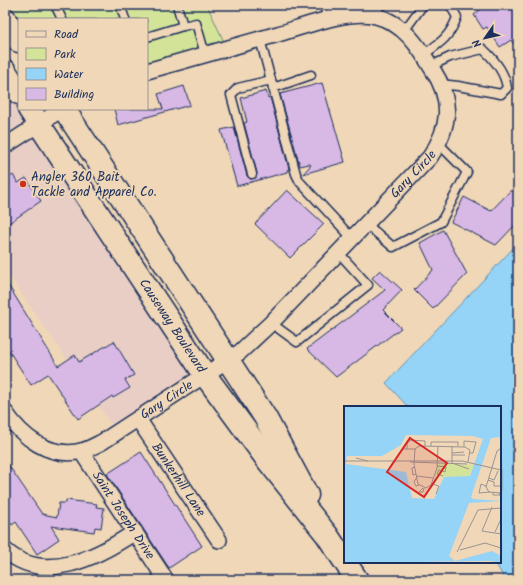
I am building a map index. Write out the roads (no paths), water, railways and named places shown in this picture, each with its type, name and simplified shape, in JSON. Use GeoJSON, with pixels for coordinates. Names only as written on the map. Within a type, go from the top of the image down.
{"type":"FeatureCollection","features":[{"type":"Feature","properties":{"kind":"street","name":"Gary Circle"},"geometry":{"type":"LineString","coordinates":[[81,451],[102,442],[240,352],[271,323],[365,223],[430,157],[439,144],[444,132],[446,98],[440,84],[415,42],[398,24],[378,10],[328,20],[148,71]]}},
{"type":"Feature","properties":{"kind":"street"},"geometry":{"type":"LineString","coordinates":[[5,19],[18,39]]}},
{"type":"Feature","properties":{"kind":"street"},"geometry":{"type":"LineString","coordinates":[[5,71],[18,91]]}},
{"type":"Feature","properties":{"kind":"street"},"geometry":{"type":"LineString","coordinates":[[6,145],[34,116],[59,110]]}},
{"type":"Feature","properties":{"kind":"street","name":"Causeway Boulevard"},"geometry":{"type":"LineString","coordinates":[[64,110],[265,417],[287,456],[327,535]]}},
{"type":"Feature","properties":{"kind":"street","name":"Causeway Boulevard"},"geometry":{"type":"LineString","coordinates":[[34,116],[205,375],[269,462],[327,535],[344,560]]}},
{"type":"Feature","properties":{"kind":"street"},"geometry":{"type":"LineString","coordinates":[[5,412],[26,438],[42,447],[62,452],[81,451]]}},
{"type":"Feature","properties":{"kind":"street","name":"Bunkerhill Lane"},"geometry":{"type":"LineString","coordinates":[[138,419],[219,540]]}},
{"type":"Feature","properties":{"kind":"street","name":"Saint Joseph Drive"},"geometry":{"type":"LineString","coordinates":[[81,451],[166,580]]}},
{"type":"Feature","properties":{"kind":"street"},"geometry":{"type":"LineString","coordinates":[[5,550],[24,570],[44,577],[64,576],[81,568],[135,532]]}},
{"type":"Feature","properties":{"kind":"street","name":"Causeway Boulevard"},"geometry":{"type":"LineString","coordinates":[[346,563],[357,580]]}},
{"type":"Feature","properties":{"kind":"lane"},"geometry":{"type":"LineString","coordinates":[[55,5],[62,18]]}},
{"type":"Feature","properties":{"kind":"lane"},"geometry":{"type":"LineString","coordinates":[[120,5],[125,18]]}},
{"type":"Feature","properties":{"kind":"lane"},"geometry":{"type":"LineString","coordinates":[[177,5],[183,26]]}},
{"type":"Feature","properties":{"kind":"lane"},"geometry":{"type":"LineString","coordinates":[[324,5],[328,20]]}},
{"type":"Feature","properties":{"kind":"lane"},"geometry":{"type":"LineString","coordinates":[[404,31],[423,5]]}},
{"type":"Feature","properties":{"kind":"lane"},"geometry":{"type":"LineString","coordinates":[[427,60],[449,35],[453,28],[457,17],[450,5]]}},
{"type":"Feature","properties":{"kind":"lane"},"geometry":{"type":"LineString","coordinates":[[148,37],[196,23],[205,54]]}},
{"type":"Feature","properties":{"kind":"lane"},"geometry":{"type":"LineString","coordinates":[[260,39],[296,174],[300,182],[352,238]]}},
{"type":"Feature","properties":{"kind":"lane"},"geometry":{"type":"LineString","coordinates":[[427,60],[484,49],[506,78],[508,88],[501,94],[440,84]]}},
{"type":"Feature","properties":{"kind":"lane"},"geometry":{"type":"LineString","coordinates":[[252,174],[231,95],[238,88],[272,84],[311,74]]}},
{"type":"Feature","properties":{"kind":"lane"},"geometry":{"type":"LineString","coordinates":[[365,223],[393,248],[441,222],[467,172],[439,144]]}},
{"type":"Feature","properties":{"kind":"lane"},"geometry":{"type":"LineString","coordinates":[[271,323],[297,342],[368,285],[338,252]]}},
{"type":"Feature","properties":{"kind":"water"},"geometry":{"type":"Polygon","coordinates":[[[518,243],[518,580],[505,580],[496,563],[501,563],[501,406],[407,406],[386,383],[518,243]]]}},
{"type":"Feature","properties":{"kind":"place","name":"Angler 360 Bait Tackle and Apparel Co."},"geometry":{"type":"Point","coordinates":[23,184]}}]}
